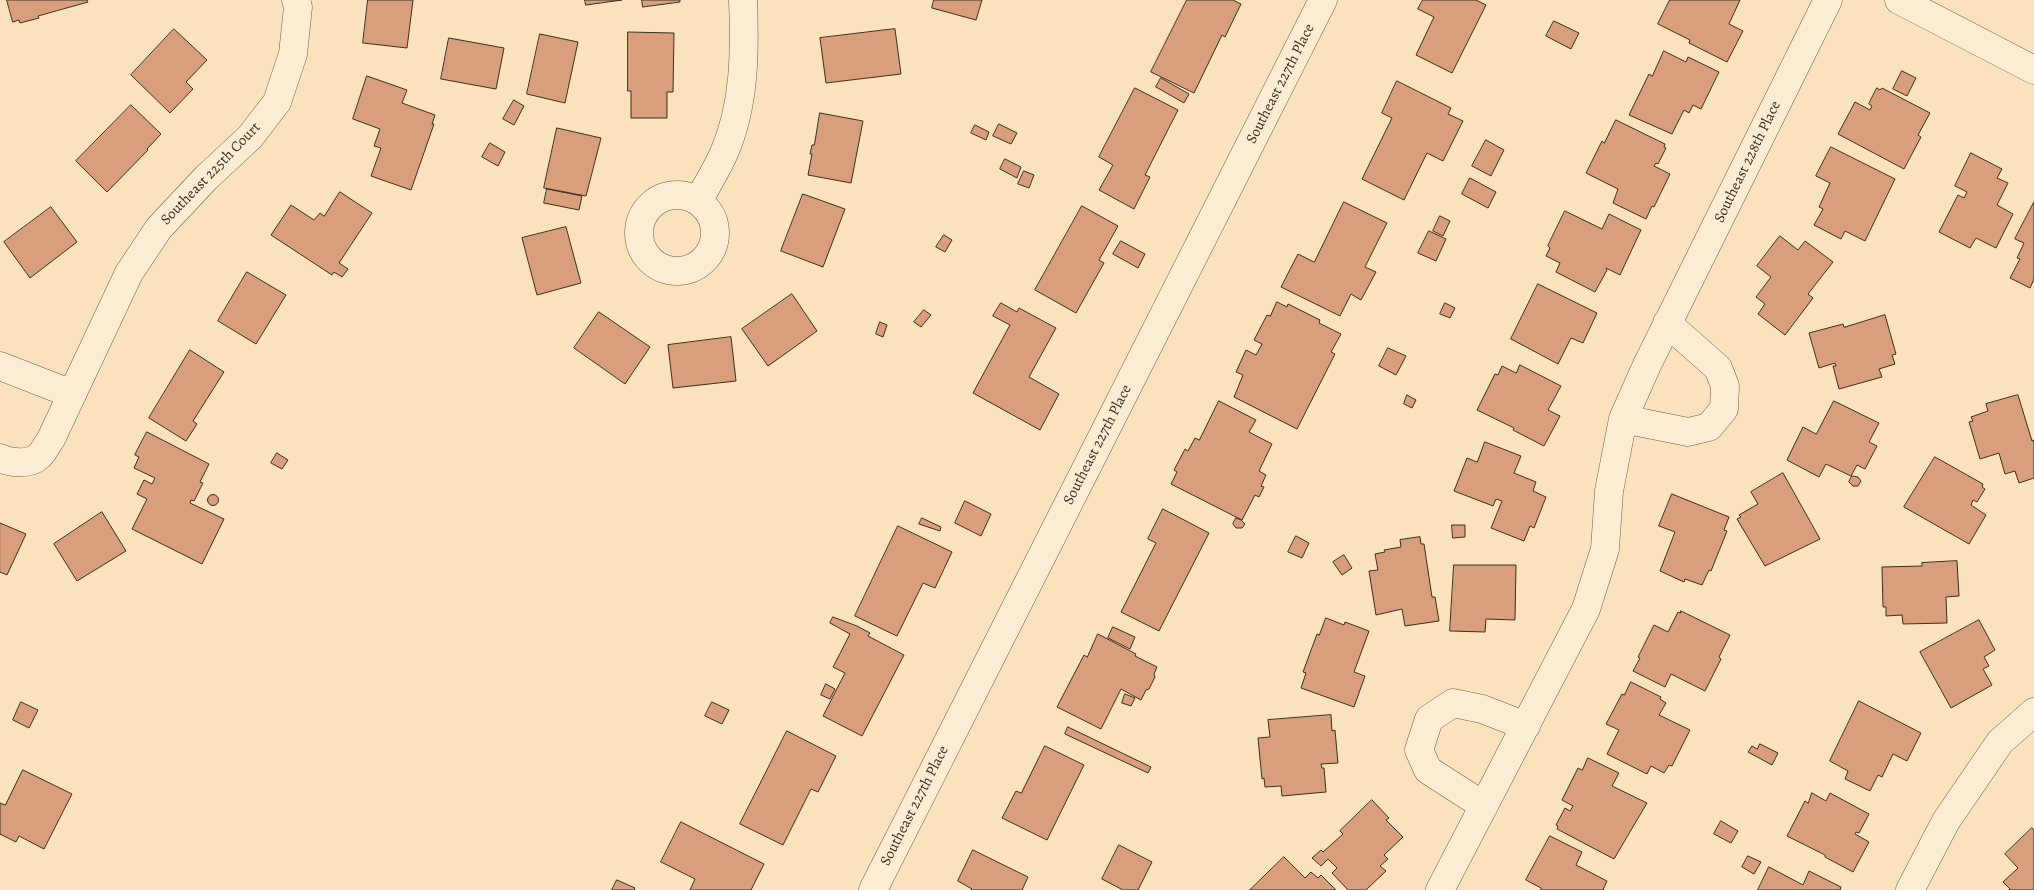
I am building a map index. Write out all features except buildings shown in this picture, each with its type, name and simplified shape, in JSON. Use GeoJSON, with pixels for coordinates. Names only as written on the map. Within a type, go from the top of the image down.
{"type":"FeatureCollection","features":[{"type":"Feature","properties":{"kind":"street","name":"Southeast 225th Court"},"geometry":{"type":"LineString","coordinates":[[0,458],[8,462],[27,461],[39,457],[51,439],[130,274],[159,228],[206,178],[250,137],[277,102],[293,54],[298,7],[296,0]]}},
{"type":"Feature","properties":{"kind":"street"},"geometry":{"type":"LineString","coordinates":[[698,201],[724,153],[735,121],[740,97],[745,42],[744,0]]}},
{"type":"Feature","properties":{"kind":"street","name":"Southeast 227th Place"},"geometry":{"type":"LineString","coordinates":[[873,890],[1323,0]]}},
{"type":"Feature","properties":{"kind":"street","name":"Southeast 228th Place"},"geometry":{"type":"LineString","coordinates":[[1440,890],[1586,609],[1604,548],[1609,491],[1623,419],[1668,323],[1828,0]]}},
{"type":"Feature","properties":{"kind":"street"},"geometry":{"type":"LineString","coordinates":[[1899,0],[2034,70]]}},
{"type":"Feature","properties":{"kind":"street"},"geometry":{"type":"LineString","coordinates":[[1623,419],[1688,432],[1709,427],[1724,409],[1725,386],[1718,368],[1668,323]]}},
{"type":"Feature","properties":{"kind":"street"},"geometry":{"type":"LineString","coordinates":[[0,366],[72,394]]}},
{"type":"Feature","properties":{"kind":"street"},"geometry":{"type":"LineString","coordinates":[[1484,806],[1428,770],[1419,750],[1429,719],[1453,703],[1482,709],[1526,726]]}},
{"type":"Feature","properties":{"kind":"street"},"geometry":{"type":"LineString","coordinates":[[1910,890],[1946,821],[2000,742],[2034,712]]}}]}
